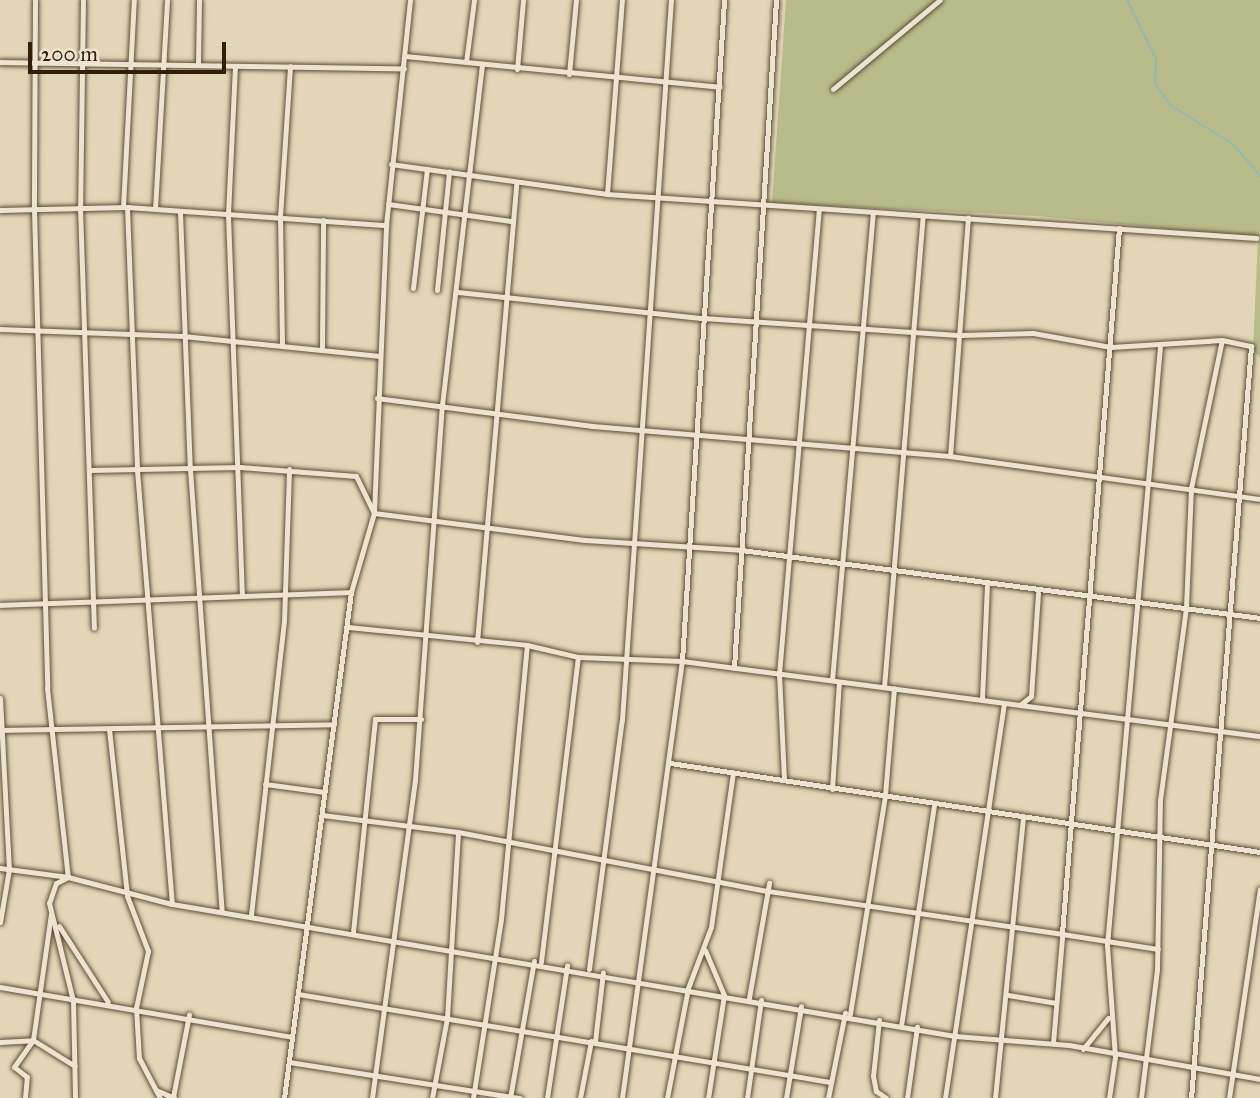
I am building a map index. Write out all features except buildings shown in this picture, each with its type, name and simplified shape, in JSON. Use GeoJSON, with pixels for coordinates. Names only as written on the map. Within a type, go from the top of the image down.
{"type":"FeatureCollection","features":[{"type":"Feature","properties":{"kind":"street"},"geometry":{"type":"LineString","coordinates":[[35,0],[34,210],[47,688],[56,730],[68,877]]}},
{"type":"Feature","properties":{"kind":"street"},"geometry":{"type":"LineString","coordinates":[[83,0],[80,208],[94,628]]}},
{"type":"Feature","properties":{"kind":"street"},"geometry":{"type":"LineString","coordinates":[[134,0],[129,64],[125,207],[128,338],[154,729],[172,904]]}},
{"type":"Feature","properties":{"kind":"street"},"geometry":{"type":"LineString","coordinates":[[155,209],[167,0]]}},
{"type":"Feature","properties":{"kind":"street"},"geometry":{"type":"LineString","coordinates":[[198,65],[199,0]]}},
{"type":"Feature","properties":{"kind":"street"},"geometry":{"type":"LineString","coordinates":[[284,1098],[351,592],[374,513],[386,225],[410,0]]}},
{"type":"Feature","properties":{"kind":"street"},"geometry":{"type":"LineString","coordinates":[[466,62],[474,0]]}},
{"type":"Feature","properties":{"kind":"street"},"geometry":{"type":"LineString","coordinates":[[517,69],[523,0]]}},
{"type":"Feature","properties":{"kind":"street"},"geometry":{"type":"LineString","coordinates":[[569,74],[576,0]]}},
{"type":"Feature","properties":{"kind":"street"},"geometry":{"type":"LineString","coordinates":[[607,194],[622,0]]}},
{"type":"Feature","properties":{"kind":"street"},"geometry":{"type":"LineString","coordinates":[[589,969],[626,654],[671,0]]}},
{"type":"Feature","properties":{"kind":"street"},"geometry":{"type":"LineString","coordinates":[[622,1098],[643,978],[682,661],[724,0]]}},
{"type":"Feature","properties":{"kind":"street"},"geometry":{"type":"LineString","coordinates":[[734,668],[759,321],[776,0]]}},
{"type":"Feature","properties":{"kind":"street"},"geometry":{"type":"LineString","coordinates":[[833,89],[940,0]]}},
{"type":"Feature","properties":{"kind":"street"},"geometry":{"type":"LineString","coordinates":[[405,56],[719,87]]}},
{"type":"Feature","properties":{"kind":"street"},"geometry":{"type":"LineString","coordinates":[[0,62],[404,68]]}},
{"type":"Feature","properties":{"kind":"street"},"geometry":{"type":"LineString","coordinates":[[372,1098],[396,938],[421,719],[438,519],[442,405],[458,292],[482,64]]}},
{"type":"Feature","properties":{"kind":"street"},"geometry":{"type":"LineString","coordinates":[[235,66],[228,215],[240,467],[242,594]]}},
{"type":"Feature","properties":{"kind":"street"},"geometry":{"type":"LineString","coordinates":[[282,344],[280,217],[290,66]]}},
{"type":"Feature","properties":{"kind":"street"},"geometry":{"type":"LineString","coordinates":[[391,164],[607,194],[710,200],[873,215],[968,218],[1257,238]]}},
{"type":"Feature","properties":{"kind":"street"},"geometry":{"type":"LineString","coordinates":[[413,288],[427,169]]}},
{"type":"Feature","properties":{"kind":"street"},"geometry":{"type":"LineString","coordinates":[[437,290],[449,173]]}},
{"type":"Feature","properties":{"kind":"street"},"geometry":{"type":"LineString","coordinates":[[477,642],[494,410],[516,183]]}},
{"type":"Feature","properties":{"kind":"street"},"geometry":{"type":"LineString","coordinates":[[388,204],[511,221]]}},
{"type":"Feature","properties":{"kind":"street"},"geometry":{"type":"LineString","coordinates":[[0,210],[125,207],[386,225]]}},
{"type":"Feature","properties":{"kind":"street"},"geometry":{"type":"LineString","coordinates":[[784,779],[779,674],[793,557],[819,211]]}},
{"type":"Feature","properties":{"kind":"street"},"geometry":{"type":"LineString","coordinates":[[180,212],[190,469],[222,911]]}},
{"type":"Feature","properties":{"kind":"street"},"geometry":{"type":"LineString","coordinates":[[832,789],[835,681],[843,564],[873,215]]}},
{"type":"Feature","properties":{"kind":"street"},"geometry":{"type":"LineString","coordinates":[[884,687],[923,217]]}},
{"type":"Feature","properties":{"kind":"street"},"geometry":{"type":"LineString","coordinates":[[950,456],[968,218]]}},
{"type":"Feature","properties":{"kind":"street"},"geometry":{"type":"LineString","coordinates":[[322,347],[323,220]]}},
{"type":"Feature","properties":{"kind":"street"},"geometry":{"type":"LineString","coordinates":[[1053,1043],[1085,598],[1111,347],[1119,228]]}},
{"type":"Feature","properties":{"kind":"street"},"geometry":{"type":"LineString","coordinates":[[458,292],[651,310],[703,318],[961,335],[1033,334],[1111,347],[1160,347],[1222,340],[1251,346],[1243,497],[1196,1070],[1191,1098]]}},
{"type":"Feature","properties":{"kind":"street"},"geometry":{"type":"LineString","coordinates":[[0,328],[86,337],[183,336],[322,347],[380,356]]}},
{"type":"Feature","properties":{"kind":"street"},"geometry":{"type":"LineString","coordinates":[[1141,1098],[1158,948],[1160,835],[1186,607],[1191,488],[1222,340]]}},
{"type":"Feature","properties":{"kind":"street"},"geometry":{"type":"LineString","coordinates":[[1109,1098],[1115,1056],[1108,1018],[1107,945],[1160,347]]}},
{"type":"Feature","properties":{"kind":"street"},"geometry":{"type":"LineString","coordinates":[[377,398],[494,410],[592,425],[640,425],[950,456],[1260,499]]}},
{"type":"Feature","properties":{"kind":"street"},"geometry":{"type":"LineString","coordinates":[[90,470],[289,468],[356,476],[374,513]]}},
{"type":"Feature","properties":{"kind":"street"},"geometry":{"type":"LineString","coordinates":[[251,915],[285,592],[289,468]]}},
{"type":"Feature","properties":{"kind":"street"},"geometry":{"type":"LineString","coordinates":[[374,513],[487,527],[741,550],[892,569],[1038,593],[1186,607],[1260,618]]}},
{"type":"Feature","properties":{"kind":"street"},"geometry":{"type":"LineString","coordinates":[[982,699],[987,586]]}},
{"type":"Feature","properties":{"kind":"street"},"geometry":{"type":"LineString","coordinates":[[0,605],[95,598],[351,592]]}},
{"type":"Feature","properties":{"kind":"street"},"geometry":{"type":"LineString","coordinates":[[1020,705],[1031,696],[1038,593]]}},
{"type":"Feature","properties":{"kind":"street"},"geometry":{"type":"LineString","coordinates":[[348,627],[527,645],[578,657],[626,654],[982,699],[1004,705],[1171,721],[1260,736]]}},
{"type":"Feature","properties":{"kind":"street"},"geometry":{"type":"LineString","coordinates":[[473,1098],[496,954],[527,645]]}},
{"type":"Feature","properties":{"kind":"street"},"geometry":{"type":"LineString","coordinates":[[510,1097],[521,1031],[538,961],[555,851],[578,657]]}},
{"type":"Feature","properties":{"kind":"street"},"geometry":{"type":"LineString","coordinates":[[828,1098],[848,1013],[868,902],[885,795],[894,688]]}},
{"type":"Feature","properties":{"kind":"street"},"geometry":{"type":"LineString","coordinates":[[0,698],[9,869],[0,922]]}},
{"type":"Feature","properties":{"kind":"street"},"geometry":{"type":"LineString","coordinates":[[945,1098],[990,815],[1004,705]]}},
{"type":"Feature","properties":{"kind":"street"},"geometry":{"type":"LineString","coordinates":[[353,932],[375,719],[421,719]]}},
{"type":"Feature","properties":{"kind":"street"},"geometry":{"type":"LineString","coordinates":[[1,730],[334,724]]}},
{"type":"Feature","properties":{"kind":"street"},"geometry":{"type":"LineString","coordinates":[[109,729],[127,896],[148,951],[136,1008],[139,1058],[160,1098]]}},
{"type":"Feature","properties":{"kind":"street"},"geometry":{"type":"LineString","coordinates":[[670,763],[885,795],[990,815],[1160,835],[1260,852]]}},
{"type":"Feature","properties":{"kind":"street"},"geometry":{"type":"LineString","coordinates":[[667,1098],[688,988],[705,950],[719,880],[733,773]]}},
{"type":"Feature","properties":{"kind":"street"},"geometry":{"type":"LineString","coordinates":[[265,785],[324,792]]}},
{"type":"Feature","properties":{"kind":"street"},"geometry":{"type":"LineString","coordinates":[[901,1026],[934,805]]}},
{"type":"Feature","properties":{"kind":"street"},"geometry":{"type":"LineString","coordinates":[[322,815],[458,832],[555,851],[604,856],[768,891],[868,902],[974,921],[1013,925],[1107,945],[1158,948]]}},
{"type":"Feature","properties":{"kind":"street"},"geometry":{"type":"LineString","coordinates":[[995,1098],[1008,995],[1023,817]]}},
{"type":"Feature","properties":{"kind":"street"},"geometry":{"type":"LineString","coordinates":[[432,1098],[447,1018],[458,832]]}},
{"type":"Feature","properties":{"kind":"street"},"geometry":{"type":"LineString","coordinates":[[0,868],[68,877],[127,896],[172,904],[643,978],[724,996],[848,1013],[955,1036],[1003,1043],[1053,1043],[1115,1056],[1260,1079]]}},
{"type":"Feature","properties":{"kind":"street"},"geometry":{"type":"LineString","coordinates":[[25,1098],[27,1077],[14,1067],[33,1040],[56,883],[68,877]]}},
{"type":"Feature","properties":{"kind":"street"},"geometry":{"type":"LineString","coordinates":[[749,998],[769,883]]}},
{"type":"Feature","properties":{"kind":"street"},"geometry":{"type":"LineString","coordinates":[[1229,1098],[1252,962],[1260,889]]}},
{"type":"Feature","properties":{"kind":"street"},"geometry":{"type":"LineString","coordinates":[[51,914],[108,1003]]}},
{"type":"Feature","properties":{"kind":"street"},"geometry":{"type":"LineString","coordinates":[[57,924],[73,1001],[75,1098]]}},
{"type":"Feature","properties":{"kind":"street"},"geometry":{"type":"LineString","coordinates":[[705,950],[724,996],[708,1098]]}},
{"type":"Feature","properties":{"kind":"street"},"geometry":{"type":"LineString","coordinates":[[1252,962],[1260,964]]}},
{"type":"Feature","properties":{"kind":"street"},"geometry":{"type":"LineString","coordinates":[[547,1098],[568,966]]}},
{"type":"Feature","properties":{"kind":"street"},"geometry":{"type":"LineString","coordinates":[[580,1098],[593,1041],[603,972]]}},
{"type":"Feature","properties":{"kind":"street"},"geometry":{"type":"LineString","coordinates":[[0,987],[73,1001],[108,1003],[189,1015],[292,1037]]}},
{"type":"Feature","properties":{"kind":"street"},"geometry":{"type":"LineString","coordinates":[[298,994],[521,1031],[632,1045],[676,1059],[830,1082]]}},
{"type":"Feature","properties":{"kind":"street"},"geometry":{"type":"LineString","coordinates":[[1008,995],[1056,1003]]}},
{"type":"Feature","properties":{"kind":"street"},"geometry":{"type":"LineString","coordinates":[[747,1098],[761,1000]]}},
{"type":"Feature","properties":{"kind":"street"},"geometry":{"type":"LineString","coordinates":[[786,1098],[801,1006]]}},
{"type":"Feature","properties":{"kind":"street"},"geometry":{"type":"LineString","coordinates":[[156,1090],[174,1097],[189,1015]]}},
{"type":"Feature","properties":{"kind":"street"},"geometry":{"type":"LineString","coordinates":[[1083,1049],[1108,1018]]}},
{"type":"Feature","properties":{"kind":"street"},"geometry":{"type":"LineString","coordinates":[[879,1020],[873,1076],[876,1091],[886,1098]]}},
{"type":"Feature","properties":{"kind":"street"},"geometry":{"type":"LineString","coordinates":[[907,1098],[917,1027]]}},
{"type":"Feature","properties":{"kind":"street"},"geometry":{"type":"LineString","coordinates":[[0,1042],[33,1040],[75,1066]]}},
{"type":"Feature","properties":{"kind":"street"},"geometry":{"type":"LineString","coordinates":[[289,1062],[520,1098]]}},
{"type":"Feature","properties":{"kind":"green space"},"geometry":{"type":"Polygon","coordinates":[[[786,0],[1260,0],[1260,358],[1253,350],[1258,237],[1036,216],[772,203],[786,0]]]}},
{"type":"Feature","properties":{"kind":"waterway"},"geometry":{"type":"LineString","coordinates":[[1127,0],[1156,59],[1155,84],[1170,105],[1233,144],[1260,176]]}}]}
